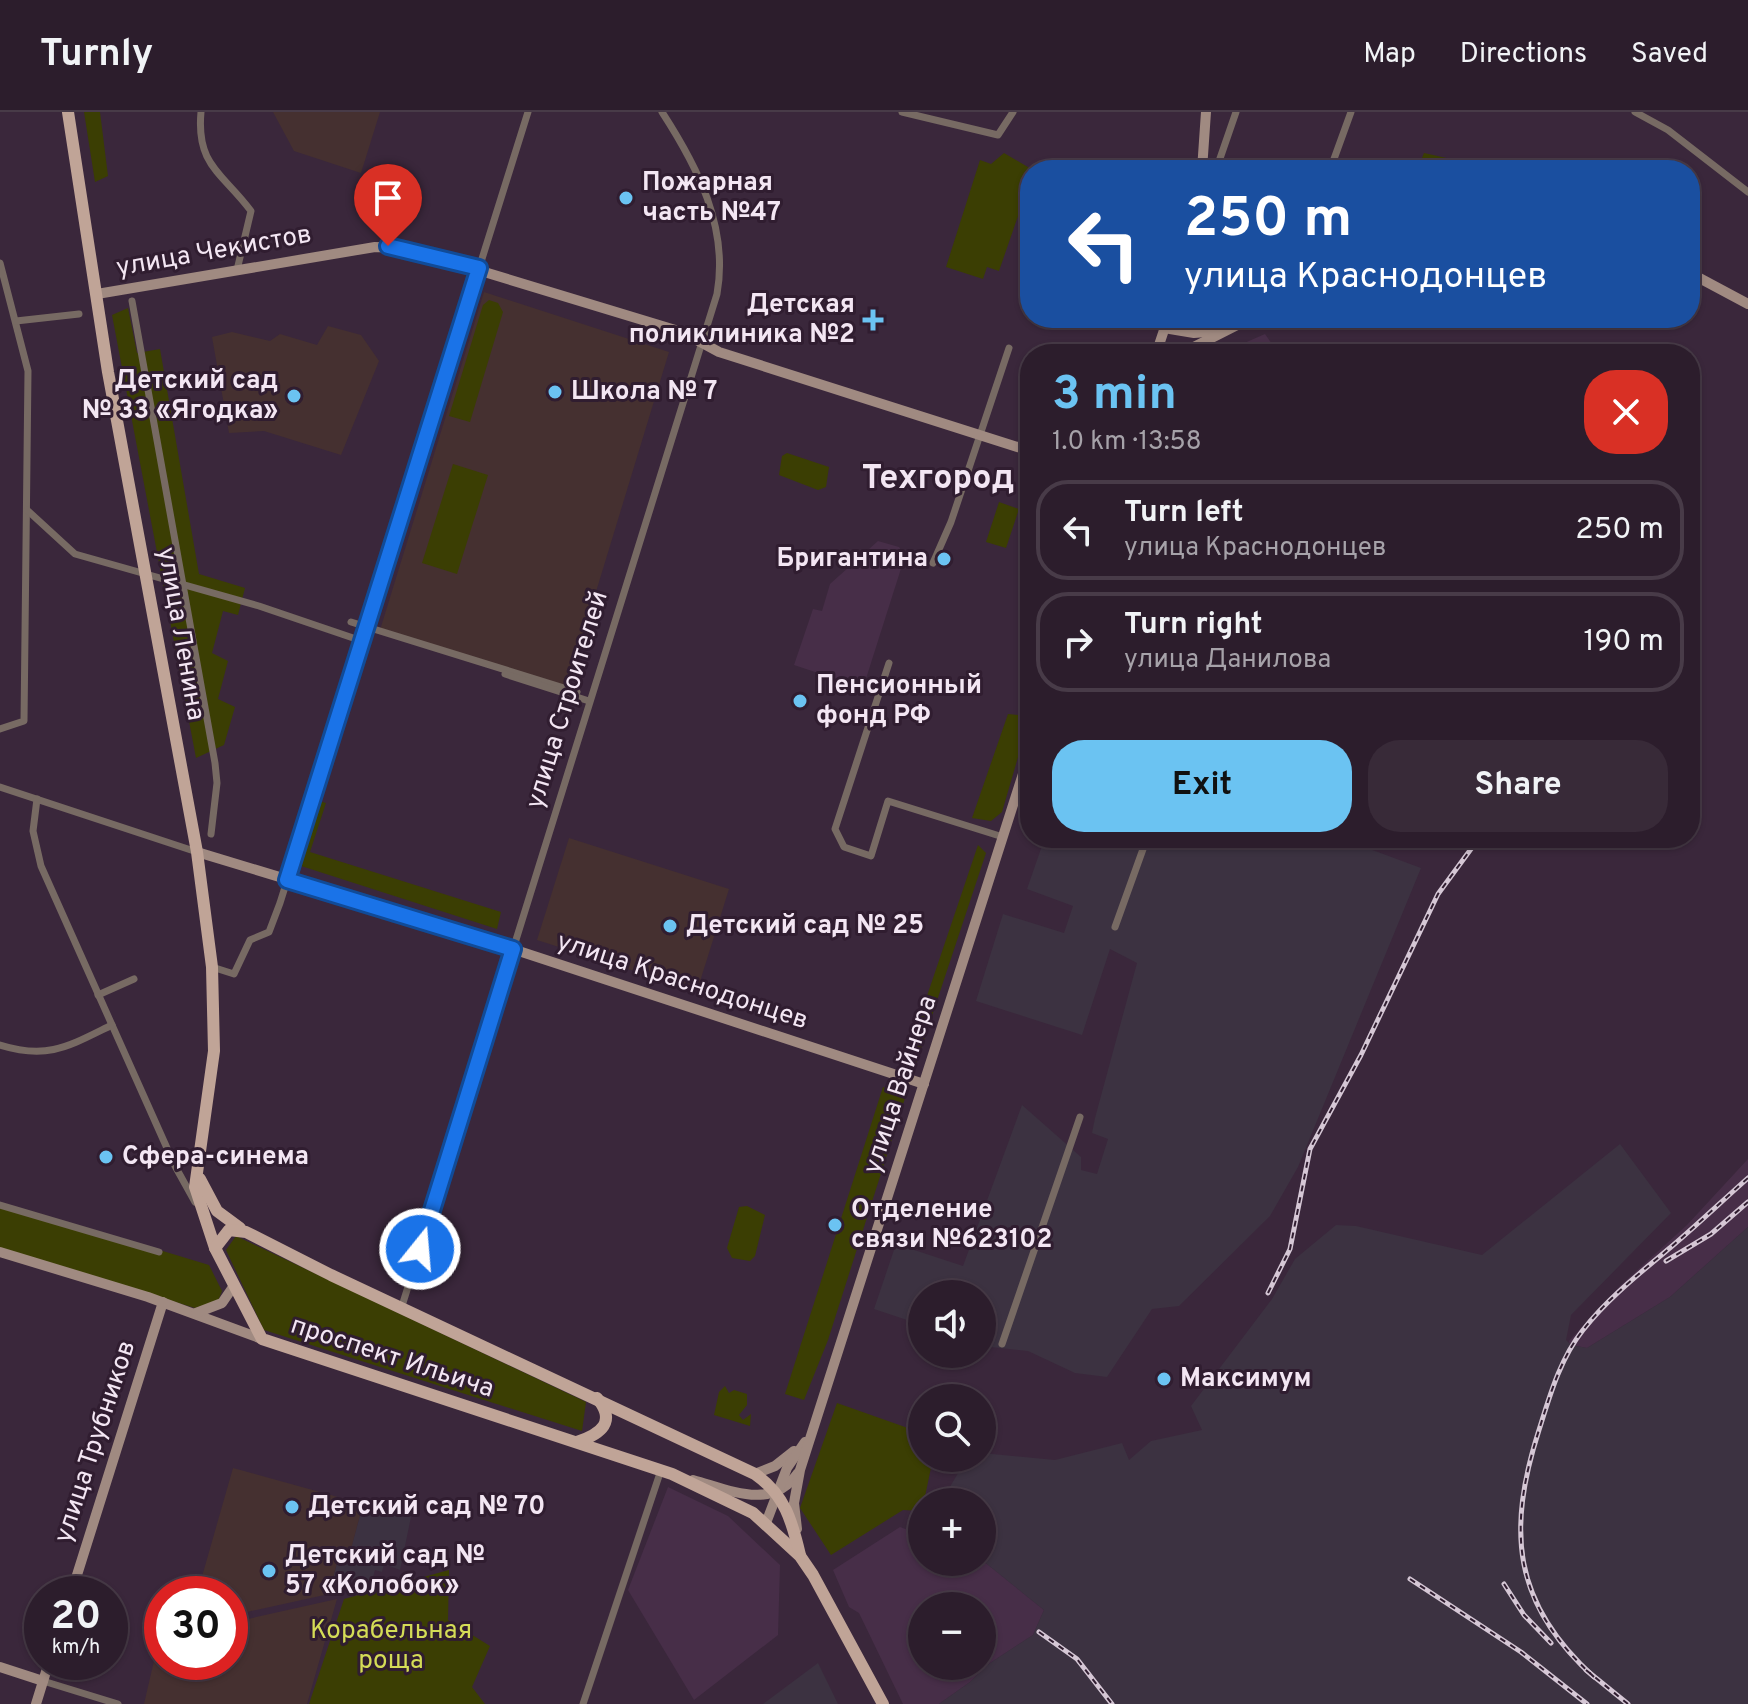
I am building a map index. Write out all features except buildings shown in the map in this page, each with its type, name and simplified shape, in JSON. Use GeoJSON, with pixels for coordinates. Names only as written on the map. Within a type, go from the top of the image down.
{"type":"FeatureCollection","features":[{"type":"Feature","properties":{"kind":"main road","name":"улица Ленина"},"geometry":{"type":"LineString","coordinates":[[68,112],[108,372],[197,852],[212,967],[214,1051],[196,1166],[200,1210],[233,1287],[262,1339]]}},
{"type":"Feature","properties":{"kind":"main road"},"geometry":{"type":"LineString","coordinates":[[196,1166],[205,1193],[217,1211],[246,1232]]}},
{"type":"Feature","properties":{"kind":"main road"},"geometry":{"type":"LineString","coordinates":[[215,1248],[229,1230],[246,1232]]}},
{"type":"Feature","properties":{"kind":"main road","name":"проспект Ильича"},"geometry":{"type":"LineString","coordinates":[[246,1232],[755,1474],[777,1493],[791,1516],[800,1556]]}},
{"type":"Feature","properties":{"kind":"main road","name":"проспект Ильича"},"geometry":{"type":"LineString","coordinates":[[262,1339],[666,1472],[753,1513],[800,1556]]}},
{"type":"Feature","properties":{"kind":"main road"},"geometry":{"type":"LineString","coordinates":[[577,1442],[596,1436],[606,1428],[607,1417],[596,1397]]}},
{"type":"Feature","properties":{"kind":"main road"},"geometry":{"type":"LineString","coordinates":[[800,1556],[883,1704]]}},
{"type":"Feature","properties":{"kind":"street"},"geometry":{"type":"LineString","coordinates":[[201,112],[200,147],[207,162],[251,211],[237,270]]}},
{"type":"Feature","properties":{"kind":"street"},"geometry":{"type":"LineString","coordinates":[[212,967],[234,974],[241,953],[250,940],[269,932],[528,112]]}},
{"type":"Feature","properties":{"kind":"street","name":"улица Строителей"},"geometry":{"type":"LineString","coordinates":[[402,1306],[720,281],[719,244],[704,188],[686,149],[662,112]]}},
{"type":"Feature","properties":{"kind":"street"},"geometry":{"type":"LineString","coordinates":[[902,112],[998,135],[1013,112]]}},
{"type":"Feature","properties":{"kind":"street"},"geometry":{"type":"LineString","coordinates":[[1203,160],[1206,112]]}},
{"type":"Feature","properties":{"kind":"street"},"geometry":{"type":"LineString","coordinates":[[1219,160],[1236,112]]}},
{"type":"Feature","properties":{"kind":"street"},"geometry":{"type":"LineString","coordinates":[[1334,160],[1351,112]]}},
{"type":"Feature","properties":{"kind":"street"},"geometry":{"type":"LineString","coordinates":[[1635,112],[1668,130],[1748,192]]}},
{"type":"Feature","properties":{"kind":"street","name":"улица Чекистов"},"geometry":{"type":"LineString","coordinates":[[97,294],[388,246],[479,268],[682,332],[719,352],[1020,448]]}},
{"type":"Feature","properties":{"kind":"street"},"geometry":{"type":"LineString","coordinates":[[0,263],[28,371],[24,721],[0,729]]}},
{"type":"Feature","properties":{"kind":"street"},"geometry":{"type":"LineString","coordinates":[[1700,278],[1748,304]]}},
{"type":"Feature","properties":{"kind":"street"},"geometry":{"type":"LineString","coordinates":[[132,301],[215,763],[217,783],[211,834]]}},
{"type":"Feature","properties":{"kind":"street"},"geometry":{"type":"LineString","coordinates":[[16,321],[79,314]]}},
{"type":"Feature","properties":{"kind":"street"},"geometry":{"type":"LineString","coordinates":[[1180,328],[1194,333],[1224,331]]}},
{"type":"Feature","properties":{"kind":"street"},"geometry":{"type":"LineString","coordinates":[[1199,344],[1230,328]]}},
{"type":"Feature","properties":{"kind":"street"},"geometry":{"type":"LineString","coordinates":[[933,563],[951,522],[1009,348]]}},
{"type":"Feature","properties":{"kind":"street"},"geometry":{"type":"LineString","coordinates":[[27,510],[75,554],[259,606],[362,641]]}},
{"type":"Feature","properties":{"kind":"street"},"geometry":{"type":"LineString","coordinates":[[351,622],[589,701]]}},
{"type":"Feature","properties":{"kind":"street"},"geometry":{"type":"LineString","coordinates":[[366,628],[577,692]]}},
{"type":"Feature","properties":{"kind":"street"},"geometry":{"type":"LineString","coordinates":[[889,663],[835,829],[844,847],[871,856],[888,801],[1003,837]]}},
{"type":"Feature","properties":{"kind":"street","name":"улица Вайнера"},"geometry":{"type":"LineString","coordinates":[[800,1556],[794,1503],[800,1470],[1020,783]]}},
{"type":"Feature","properties":{"kind":"street"},"geometry":{"type":"LineString","coordinates":[[0,787],[197,852]]}},
{"type":"Feature","properties":{"kind":"street","name":"улица Ленина"},"geometry":{"type":"LineString","coordinates":[[37,799],[33,831],[41,866],[175,1166],[200,1210]]}},
{"type":"Feature","properties":{"kind":"street"},"geometry":{"type":"LineString","coordinates":[[1115,927],[1143,848]]}},
{"type":"Feature","properties":{"kind":"street","name":"улица Краснодонцев"},"geometry":{"type":"LineString","coordinates":[[197,852],[513,949],[924,1084]]}},
{"type":"Feature","properties":{"kind":"street"},"geometry":{"type":"LineString","coordinates":[[98,995],[134,979]]}},
{"type":"Feature","properties":{"kind":"street"},"geometry":{"type":"LineString","coordinates":[[0,1045],[49,1053],[112,1025]]}},
{"type":"Feature","properties":{"kind":"street"},"geometry":{"type":"LineString","coordinates":[[1002,1344],[1080,1117]]}},
{"type":"Feature","properties":{"kind":"street"},"geometry":{"type":"LineString","coordinates":[[0,1205],[159,1252]]}},
{"type":"Feature","properties":{"kind":"street","name":"проспект Ильича"},"geometry":{"type":"LineString","coordinates":[[0,1252],[163,1302],[262,1339]]}},
{"type":"Feature","properties":{"kind":"street"},"geometry":{"type":"LineString","coordinates":[[195,1313],[222,1303],[233,1287]]}},
{"type":"Feature","properties":{"kind":"street","name":"улица Трубников"},"geometry":{"type":"LineString","coordinates":[[77,1576],[163,1302]]}},
{"type":"Feature","properties":{"kind":"street","name":"улица Вайнера"},"geometry":{"type":"LineString","coordinates":[[766,1523],[787,1468],[813,1431]]}},
{"type":"Feature","properties":{"kind":"street"},"geometry":{"type":"LineString","coordinates":[[755,1474],[775,1466],[805,1442]]}},
{"type":"Feature","properties":{"kind":"street"},"geometry":{"type":"LineString","coordinates":[[777,1493],[800,1470]]}},
{"type":"Feature","properties":{"kind":"street"},"geometry":{"type":"LineString","coordinates":[[583,1704],[666,1472]]}},
{"type":"Feature","properties":{"kind":"street","name":"проспект Ильича"},"geometry":{"type":"LineString","coordinates":[[666,1472],[755,1497],[777,1493]]}},
{"type":"Feature","properties":{"kind":"street"},"geometry":{"type":"LineString","coordinates":[[0,1667],[118,1704]]}},
{"type":"Feature","properties":{"kind":"street"},"geometry":{"type":"LineString","coordinates":[[36,1704],[43,1681]]}},
{"type":"Feature","properties":{"kind":"shaded area"},"geometry":{"type":"Polygon","coordinates":[[[273,112],[380,112],[361,173],[294,151],[273,112]]]}},
{"type":"Feature","properties":{"kind":"shaded area"},"geometry":{"type":"Polygon","coordinates":[[[484,292],[669,352],[567,687],[380,630],[484,292]]]}},
{"type":"Feature","properties":{"kind":"shaded area","name":"Детский сад № 33 «Ягодка»"},"geometry":{"type":"Polygon","coordinates":[[[328,326],[361,335],[379,361],[341,455],[264,431],[229,433],[212,337],[232,332],[270,341],[280,334],[317,345],[328,326]]]}},
{"type":"Feature","properties":{"kind":"shaded area"},"geometry":{"type":"Polygon","coordinates":[[[1265,334],[1272,344],[1242,344],[1265,334]]]}},
{"type":"Feature","properties":{"kind":"shaded area"},"geometry":{"type":"Polygon","coordinates":[[[878,541],[899,547],[905,556],[863,688],[794,665],[813,609],[822,611],[830,584],[878,541]]]}},
{"type":"Feature","properties":{"kind":"shaded area"},"geometry":{"type":"Polygon","coordinates":[[[569,838],[729,889],[697,991],[537,940],[569,838]]]}},
{"type":"Feature","properties":{"kind":"shaded area"},"geometry":{"type":"Polygon","coordinates":[[[1041,848],[1367,848],[1421,868],[1298,1167],[1270,1216],[1179,1306],[1152,1309],[1107,1377],[1075,1373],[1028,1351],[996,1348],[996,1280],[908,1280],[908,1320],[874,1309],[896,1244],[963,1266],[1022,1105],[1081,1157],[1081,1170],[1097,1174],[1108,1139],[1092,1133],[1137,963],[1110,949],[1082,1035],[976,1001],[1003,914],[1064,933],[1073,906],[1027,889],[1041,848]]]}},
{"type":"Feature","properties":{"kind":"shaded area"},"geometry":{"type":"Polygon","coordinates":[[[1620,1144],[1671,1213],[1571,1315],[1566,1340],[1571,1345],[1587,1348],[1670,1297],[1748,1227],[1748,1704],[939,1704],[972,1680],[996,1680],[996,1659],[1033,1635],[1044,1610],[996,1571],[996,1488],[949,1488],[959,1472],[996,1472],[996,1454],[1055,1460],[1122,1443],[1129,1460],[1151,1441],[1202,1430],[1191,1406],[1272,1299],[1295,1259],[1336,1225],[1356,1226],[1482,1255],[1620,1144]]]}},
{"type":"Feature","properties":{"kind":"shaded area"},"geometry":{"type":"Polygon","coordinates":[[[1748,1159],[1748,1227],[1670,1297],[1587,1348],[1570,1345],[1569,1341],[1620,1286],[1687,1225],[1748,1159]]]}},
{"type":"Feature","properties":{"kind":"shaded area"},"geometry":{"type":"Polygon","coordinates":[[[233,1468],[363,1504],[351,1549],[341,1547],[329,1594],[248,1612],[248,1576],[202,1576],[233,1468]]]}},
{"type":"Feature","properties":{"kind":"shaded area"},"geometry":{"type":"Polygon","coordinates":[[[668,1487],[728,1516],[780,1565],[778,1635],[694,1700],[628,1590],[668,1487]]]}},
{"type":"Feature","properties":{"kind":"shaded area"},"geometry":{"type":"Polygon","coordinates":[[[363,1504],[395,1513],[399,1507],[411,1517],[400,1570],[384,1564],[382,1572],[375,1570],[371,1584],[343,1576],[339,1589],[331,1587],[341,1546],[351,1548],[363,1504]]]}},
{"type":"Feature","properties":{"kind":"shaded area"},"geometry":{"type":"Polygon","coordinates":[[[900,1527],[908,1530],[908,1576],[996,1576],[996,1571],[1044,1610],[1033,1635],[996,1659],[996,1592],[908,1592],[908,1680],[972,1680],[939,1704],[903,1704],[859,1613],[849,1607],[833,1570],[900,1527]]]}},
{"type":"Feature","properties":{"kind":"shaded area"},"geometry":{"type":"Polygon","coordinates":[[[337,1599],[307,1704],[144,1704],[150,1680],[248,1680],[248,1619],[337,1599]]]}},
{"type":"Feature","properties":{"kind":"shaded area"},"geometry":{"type":"Polygon","coordinates":[[[818,1663],[838,1704],[763,1704],[818,1663]]]}},
{"type":"Feature","properties":{"kind":"green space"},"geometry":{"type":"Polygon","coordinates":[[[84,112],[100,112],[108,176],[95,182],[84,112]]]}},
{"type":"Feature","properties":{"kind":"green space"},"geometry":{"type":"Polygon","coordinates":[[[1004,153],[1020,162],[1020,210],[999,271],[987,267],[983,279],[946,267],[980,160],[991,164],[1004,153]]]}},
{"type":"Feature","properties":{"kind":"green space"},"geometry":{"type":"Polygon","coordinates":[[[1424,153],[1456,160],[1421,160],[1424,153]]]}},
{"type":"Feature","properties":{"kind":"green space"},"geometry":{"type":"Polygon","coordinates":[[[489,300],[498,303],[503,312],[470,422],[449,416],[483,305],[489,300]]]}},
{"type":"Feature","properties":{"kind":"green space"},"geometry":{"type":"Polygon","coordinates":[[[128,308],[137,353],[160,349],[199,574],[245,588],[238,615],[223,611],[212,653],[228,661],[218,699],[235,707],[224,745],[196,758],[112,315],[128,308]]]}},
{"type":"Feature","properties":{"kind":"green space"},"geometry":{"type":"Polygon","coordinates":[[[787,453],[829,467],[826,487],[818,490],[779,475],[782,456],[787,453]]]}},
{"type":"Feature","properties":{"kind":"green space"},"geometry":{"type":"Polygon","coordinates":[[[453,464],[488,475],[457,574],[422,563],[453,464]]]}},
{"type":"Feature","properties":{"kind":"green space"},"geometry":{"type":"Polygon","coordinates":[[[999,502],[1019,509],[1006,548],[986,542],[999,502]]]}},
{"type":"Feature","properties":{"kind":"green space"},"geometry":{"type":"Polygon","coordinates":[[[1008,714],[1020,715],[1020,750],[1002,812],[991,821],[972,818],[1008,714]]]}},
{"type":"Feature","properties":{"kind":"green space"},"geometry":{"type":"Polygon","coordinates":[[[316,800],[326,803],[310,852],[501,912],[497,929],[298,865],[316,800]]]}},
{"type":"Feature","properties":{"kind":"green space"},"geometry":{"type":"Polygon","coordinates":[[[978,845],[986,853],[915,1067],[904,1064],[978,845]]]}},
{"type":"Feature","properties":{"kind":"green space"},"geometry":{"type":"Polygon","coordinates":[[[883,1087],[906,1095],[828,1340],[804,1400],[785,1394],[883,1087]]]}},
{"type":"Feature","properties":{"kind":"green space"},"geometry":{"type":"Polygon","coordinates":[[[0,1205],[34,1212],[209,1265],[222,1291],[218,1301],[195,1308],[0,1248],[0,1205]]]}},
{"type":"Feature","properties":{"kind":"green space"},"geometry":{"type":"Polygon","coordinates":[[[747,1206],[765,1215],[755,1256],[750,1261],[732,1258],[727,1248],[739,1207],[747,1206]]]}},
{"type":"Feature","properties":{"kind":"green space"},"geometry":{"type":"Polygon","coordinates":[[[236,1236],[586,1402],[582,1431],[264,1330],[226,1250],[236,1236]]]}},
{"type":"Feature","properties":{"kind":"green space"},"geometry":{"type":"Polygon","coordinates":[[[725,1386],[729,1393],[734,1390],[747,1394],[747,1405],[739,1415],[743,1420],[751,1414],[750,1426],[714,1415],[719,1392],[725,1386]]]}},
{"type":"Feature","properties":{"kind":"green space"},"geometry":{"type":"Polygon","coordinates":[[[837,1403],[908,1428],[908,1472],[930,1472],[927,1488],[908,1488],[908,1510],[903,1510],[831,1555],[800,1508],[837,1403]]]}},
{"type":"Feature","properties":{"kind":"green space","name":"Корабельная роща"},"geometry":{"type":"Polygon","coordinates":[[[449,1570],[448,1620],[490,1646],[472,1687],[485,1704],[309,1704],[344,1599],[449,1570]]]}},
{"type":"Feature","properties":{"kind":"railway"},"geometry":{"type":"LineString","coordinates":[[1268,1293],[1290,1249],[1310,1149],[1361,1055],[1438,894],[1472,848]]}},
{"type":"Feature","properties":{"kind":"railway"},"geometry":{"type":"LineString","coordinates":[[1594,1677],[1546,1621],[1532,1593],[1524,1563],[1521,1533],[1523,1500],[1539,1430],[1562,1365],[1593,1318],[1748,1178]]}},
{"type":"Feature","properties":{"kind":"railway"},"geometry":{"type":"LineString","coordinates":[[1666,1261],[1711,1234],[1748,1202]]}},
{"type":"Feature","properties":{"kind":"railway"},"geometry":{"type":"LineString","coordinates":[[1410,1579],[1521,1652],[1587,1704]]}},
{"type":"Feature","properties":{"kind":"railway"},"geometry":{"type":"LineString","coordinates":[[1504,1584],[1524,1615],[1551,1643]]}},
{"type":"Feature","properties":{"kind":"railway"},"geometry":{"type":"LineString","coordinates":[[1039,1632],[1077,1659],[1112,1704]]}},
{"type":"Feature","properties":{"kind":"railway"},"geometry":{"type":"LineString","coordinates":[[1586,1670],[1628,1704]]}},
{"type":"Feature","properties":{"kind":"place","name":"Пожарная часть №47"},"geometry":{"type":"Point","coordinates":[626,198]}},
{"type":"Feature","properties":{"kind":"place","name":"Детская поликлиника №2"},"geometry":{"type":"Point","coordinates":[873,320]}},
{"type":"Feature","properties":{"kind":"place","name":"Школа № 7"},"geometry":{"type":"Point","coordinates":[555,392]}},
{"type":"Feature","properties":{"kind":"place","name":"Детский сад № 33 «Ягодка»"},"geometry":{"type":"Point","coordinates":[294,396]}},
{"type":"Feature","properties":{"kind":"place","name":"Бригантина"},"geometry":{"type":"Point","coordinates":[944,559]}},
{"type":"Feature","properties":{"kind":"place","name":"Пенсионный фонд РФ"},"geometry":{"type":"Point","coordinates":[800,701]}},
{"type":"Feature","properties":{"kind":"place","name":"Детский сад № 25"},"geometry":{"type":"Point","coordinates":[670,926]}},
{"type":"Feature","properties":{"kind":"place","name":"Сфера-синема"},"geometry":{"type":"Point","coordinates":[106,1157]}},
{"type":"Feature","properties":{"kind":"place","name":"Отделение связи №623102"},"geometry":{"type":"Point","coordinates":[835,1225]}},
{"type":"Feature","properties":{"kind":"place","name":"Максимум"},"geometry":{"type":"Point","coordinates":[1164,1379]}},
{"type":"Feature","properties":{"kind":"place","name":"Детский сад № 70"},"geometry":{"type":"Point","coordinates":[292,1507]}},
{"type":"Feature","properties":{"kind":"place","name":"Детский сад № 57 «Колобок»"},"geometry":{"type":"Point","coordinates":[269,1571]}},
{"type":"Feature","properties":{"kind":"district","name":"Техгород"},"geometry":{"type":"Point","coordinates":[938,479]}},
{"type":"Feature","properties":{"kind":"route"},"geometry":{"type":"LineString","coordinates":[[388,246],[479,268],[287,880],[513,949],[420,1249]]}}]}
